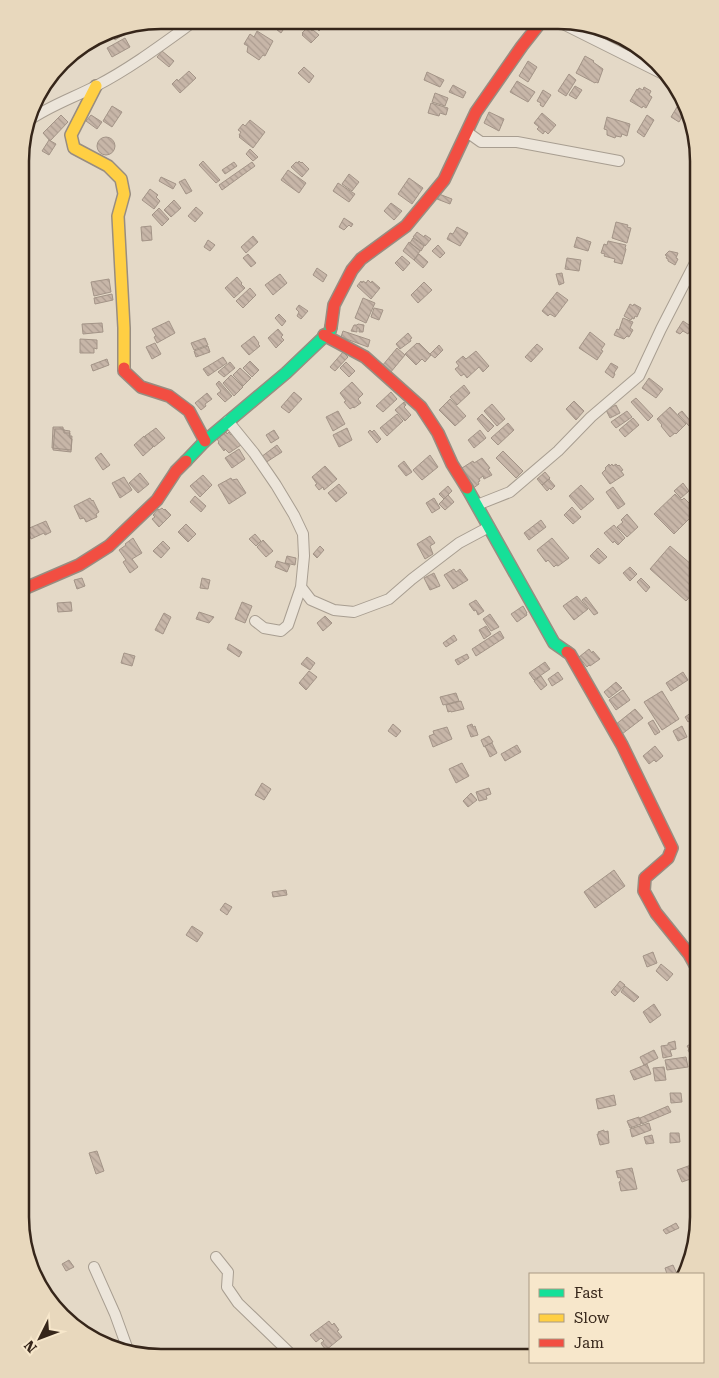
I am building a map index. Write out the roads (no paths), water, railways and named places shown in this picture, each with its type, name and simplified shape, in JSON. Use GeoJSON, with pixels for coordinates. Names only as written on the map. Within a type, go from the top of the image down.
{"type":"FeatureCollection","features":[{"type":"Feature","properties":{"kind":"street"},"geometry":{"type":"LineString","coordinates":[[38,115],[117,74],[176,29]]}},
{"type":"Feature","properties":{"kind":"street"},"geometry":{"type":"LineString","coordinates":[[29,587],[79,565],[109,546],[157,500],[176,471],[205,440],[286,373],[330,330],[334,305],[352,270],[370,251],[406,226],[444,180],[476,112],[535,29]]}},
{"type":"Feature","properties":{"kind":"street"},"geometry":{"type":"LineString","coordinates":[[574,30],[653,70]]}},
{"type":"Feature","properties":{"kind":"street"},"geometry":{"type":"LineString","coordinates":[[96,86],[72,135],[74,148],[108,166],[122,179],[124,194],[118,216],[124,328],[124,371],[141,387],[169,396],[189,411],[205,440]]}},
{"type":"Feature","properties":{"kind":"street"},"geometry":{"type":"LineString","coordinates":[[467,132],[481,142],[517,142],[619,161]]}},
{"type":"Feature","properties":{"kind":"street"},"geometry":{"type":"LineString","coordinates":[[477,504],[510,492],[558,451],[591,416],[639,376],[690,272]]}},
{"type":"Feature","properties":{"kind":"street"},"geometry":{"type":"LineString","coordinates":[[324,335],[365,357],[421,407],[438,433],[452,464],[477,504],[554,643],[570,654],[622,745],[672,848],[668,858],[645,878],[644,891],[656,913],[690,956]]}},
{"type":"Feature","properties":{"kind":"street"},"geometry":{"type":"LineString","coordinates":[[228,421],[254,453],[276,485],[294,515],[302,534],[304,556],[302,587],[288,625],[281,631],[264,628],[255,621]]}},
{"type":"Feature","properties":{"kind":"street"},"geometry":{"type":"LineString","coordinates":[[302,587],[311,600],[334,610],[354,612],[389,599],[459,543],[489,526]]}},
{"type":"Feature","properties":{"kind":"street"},"geometry":{"type":"LineString","coordinates":[[216,1257],[228,1272],[227,1287],[238,1303],[286,1349]]}},
{"type":"Feature","properties":{"kind":"street"},"geometry":{"type":"LineString","coordinates":[[94,1267],[126,1345]]}}]}
